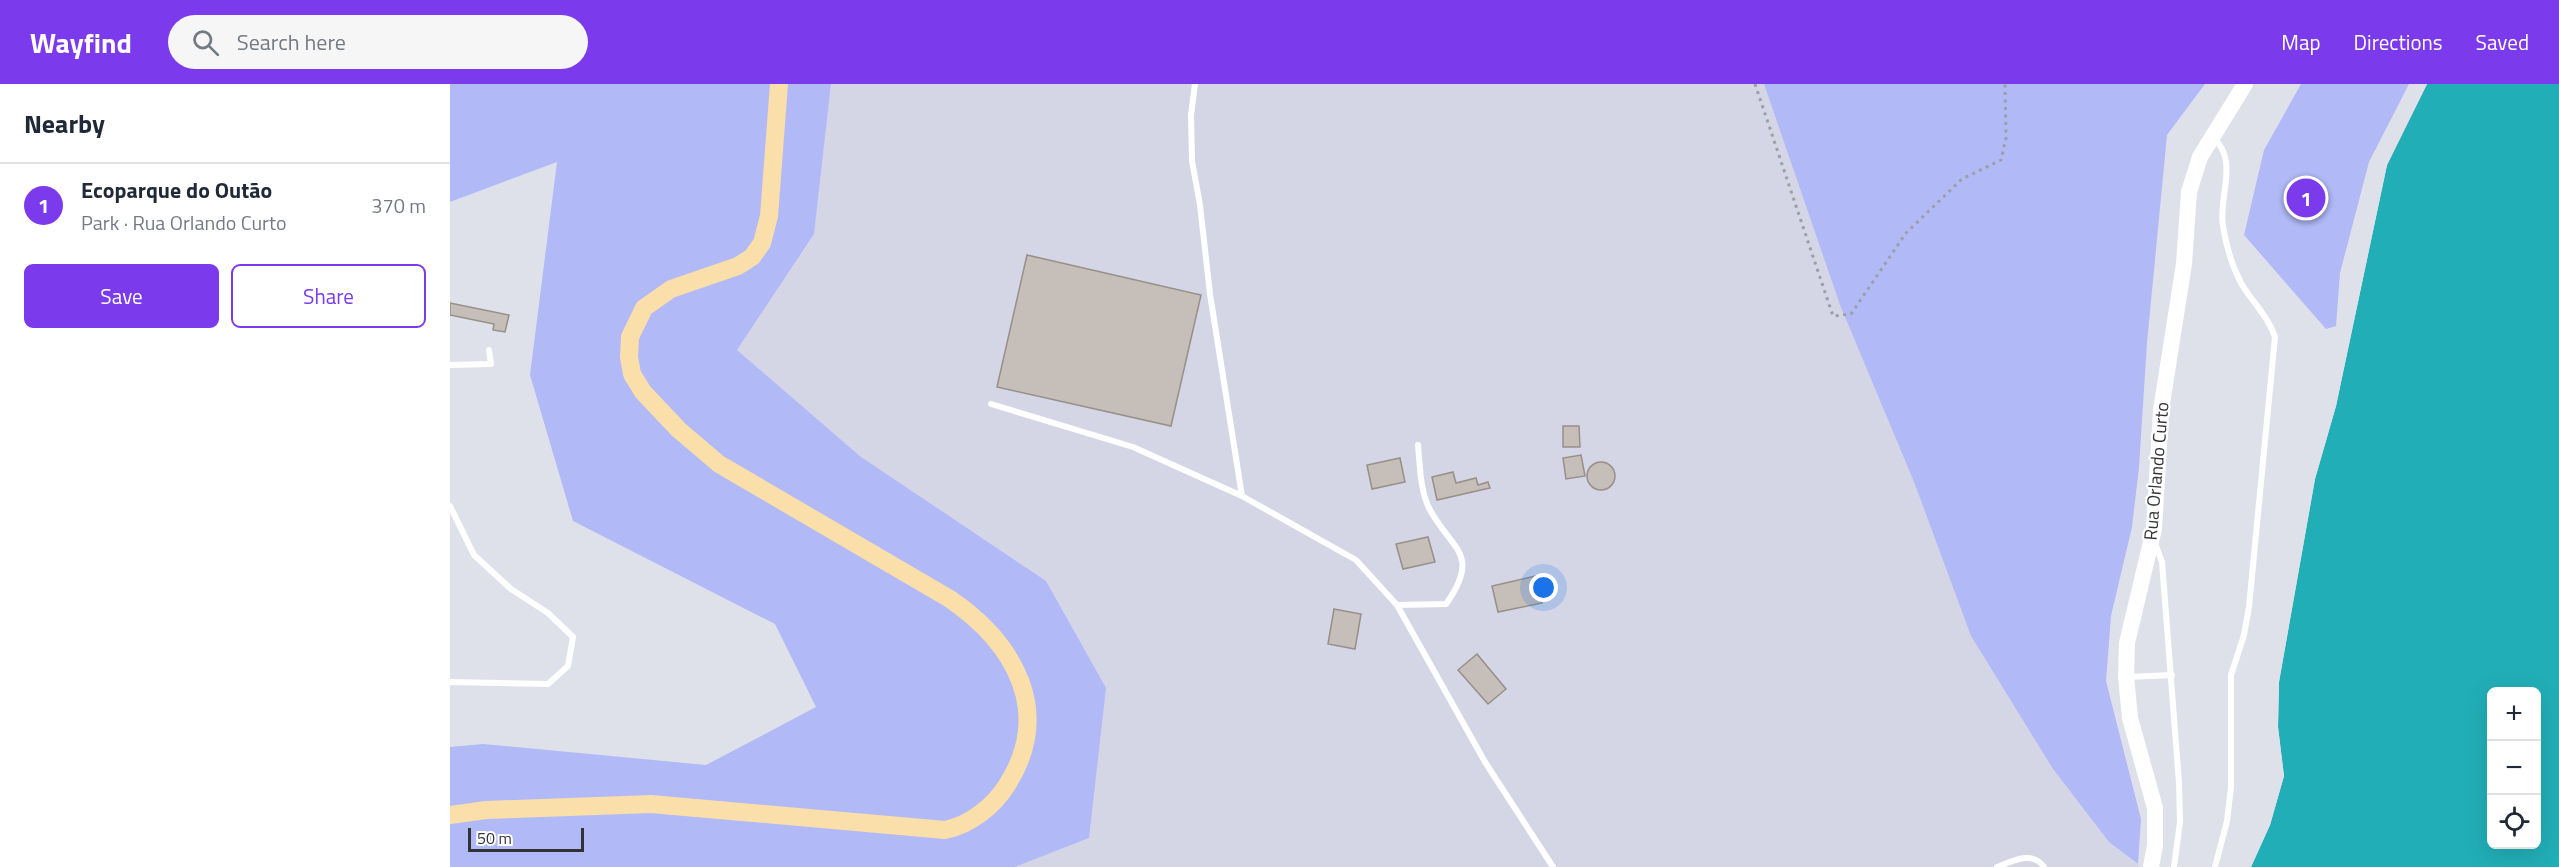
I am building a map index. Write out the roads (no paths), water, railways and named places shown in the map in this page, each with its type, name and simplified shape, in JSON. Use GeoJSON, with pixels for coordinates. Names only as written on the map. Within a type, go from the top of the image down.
{"type":"FeatureCollection","features":[{"type":"Feature","properties":{"kind":"main road"},"geometry":{"type":"LineString","coordinates":[[450,815],[506,809],[651,804],[945,830],[970,820],[992,803],[1004,789],[1019,762],[1027,720],[1025,694],[1011,660],[983,623],[950,599],[718,464],[679,430],[643,392],[632,374],[629,357],[630,337],[644,308],[671,289],[738,266],[757,251],[769,216],[779,84]]}},
{"type":"Feature","properties":{"kind":"main road","name":"Rua Orlando Curto"},"geometry":{"type":"LineString","coordinates":[[2151,867],[2156,838],[2155,808],[2130,718],[2126,677],[2131,617],[2152,540],[2161,410],[2184,264],[2189,192],[2196,167],[2211,137],[2245,84]]}},
{"type":"Feature","properties":{"kind":"lane"},"geometry":{"type":"LineString","coordinates":[[1195,84],[1191,115],[1192,161],[1200,205],[1210,294],[1242,496]]}},
{"type":"Feature","properties":{"kind":"lane"},"geometry":{"type":"LineString","coordinates":[[2211,137],[2225,152],[2223,224],[2230,254],[2241,283],[2266,317],[2275,338],[2250,607],[2231,675],[2231,787],[2227,821],[2215,867]]}},
{"type":"Feature","properties":{"kind":"lane"},"geometry":{"type":"LineString","coordinates":[[450,365],[491,364],[489,350]]}},
{"type":"Feature","properties":{"kind":"lane"},"geometry":{"type":"LineString","coordinates":[[991,404],[1133,447],[1242,496],[1356,560],[1397,605],[1485,762],[1552,867]]}},
{"type":"Feature","properties":{"kind":"lane"},"geometry":{"type":"LineString","coordinates":[[1397,605],[1446,604],[1461,583],[1461,552],[1429,508],[1421,478],[1418,445]]}},
{"type":"Feature","properties":{"kind":"lane"},"geometry":{"type":"LineString","coordinates":[[450,506],[474,555],[511,589],[548,613],[573,637],[568,666],[548,684],[450,682]]}},
{"type":"Feature","properties":{"kind":"lane"},"geometry":{"type":"LineString","coordinates":[[2152,540],[2162,562],[2172,675],[2180,822],[2174,867]]}},
{"type":"Feature","properties":{"kind":"lane"},"geometry":{"type":"LineString","coordinates":[[2126,677],[2172,675]]}},
{"type":"Feature","properties":{"kind":"lane"},"geometry":{"type":"LineString","coordinates":[[1997,867],[2023,858],[2032,858],[2044,867]]}},
{"type":"Feature","properties":{"kind":"place","name":"Ecoparque do Outão"},"geometry":{"type":"Point","coordinates":[2306,198]}}]}
